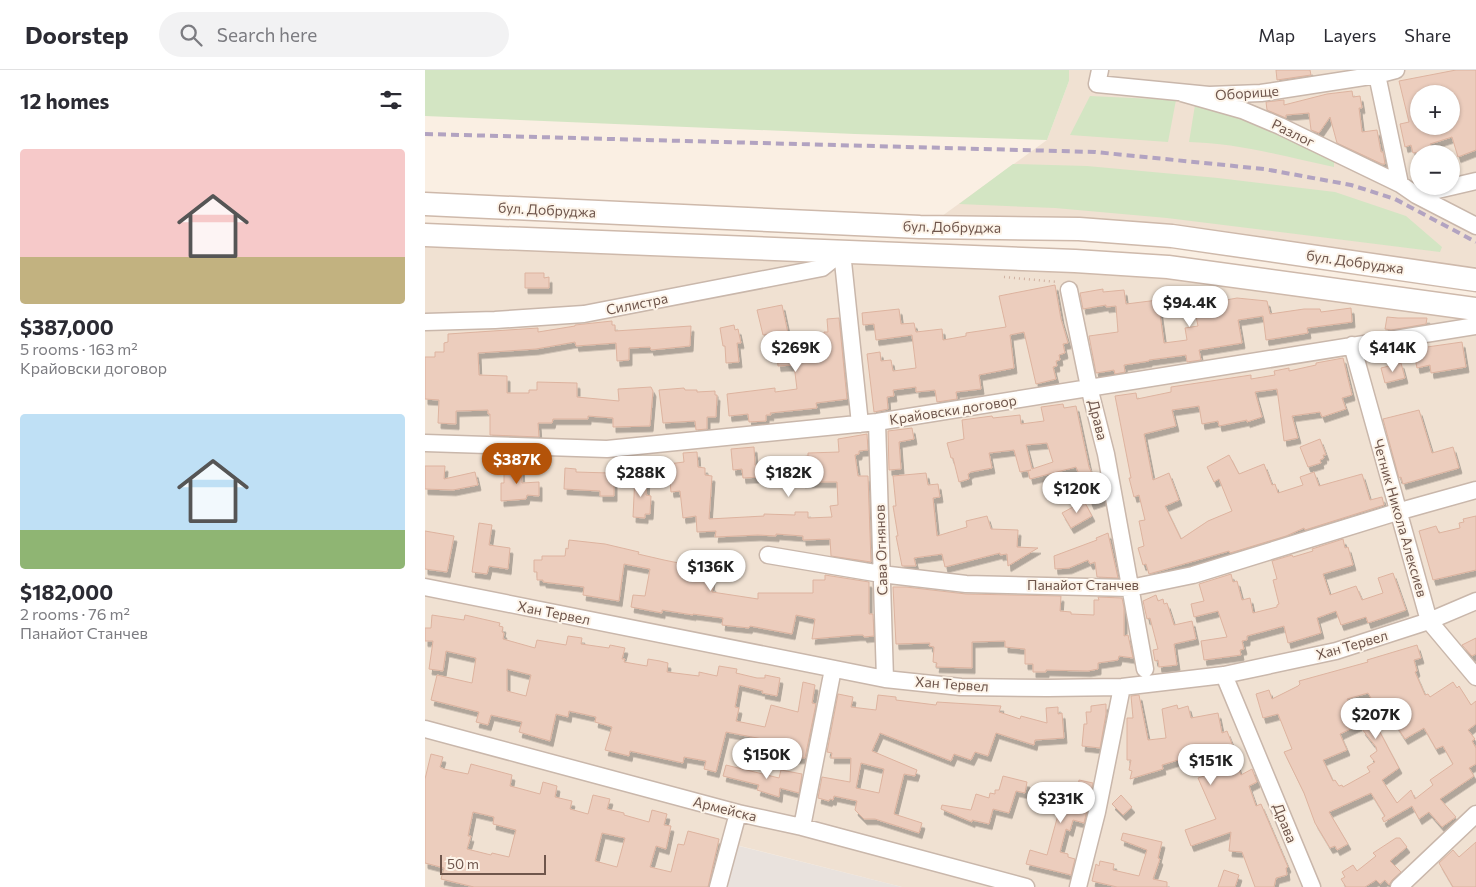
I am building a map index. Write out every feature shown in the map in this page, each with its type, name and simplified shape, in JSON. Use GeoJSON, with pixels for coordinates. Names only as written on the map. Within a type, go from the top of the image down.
{"type":"FeatureCollection","features":[{"type":"Feature","properties":{"kind":"main road","name":"бул. Добруджа"},"geometry":{"type":"LineString","coordinates":[[425,204],[920,227],[1079,229],[1172,236],[1476,280]]}},
{"type":"Feature","properties":{"kind":"main road","name":"бул. Добруджа"},"geometry":{"type":"LineString","coordinates":[[425,235],[1075,261],[1168,267],[1476,309]]}},
{"type":"Feature","properties":{"kind":"street","name":"Оборище"},"geometry":{"type":"LineString","coordinates":[[1099,77],[1182,93],[1209,96],[1261,93],[1396,70]]}},
{"type":"Feature","properties":{"kind":"street"},"geometry":{"type":"LineString","coordinates":[[1376,73],[1400,184]]}},
{"type":"Feature","properties":{"kind":"street","name":"Разлог"},"geometry":{"type":"LineString","coordinates":[[1182,93],[1242,110],[1280,126],[1400,184],[1410,191]]}},
{"type":"Feature","properties":{"kind":"street"},"geometry":{"type":"LineString","coordinates":[[1460,185],[1476,181]]}},
{"type":"Feature","properties":{"kind":"street","name":"Разлог"},"geometry":{"type":"LineString","coordinates":[[1416,195],[1476,226]]}},
{"type":"Feature","properties":{"kind":"street"},"geometry":{"type":"LineString","coordinates":[[841,252],[860,424]]}},
{"type":"Feature","properties":{"kind":"street","name":"Силистра"},"geometry":{"type":"LineString","coordinates":[[425,322],[585,314],[822,268],[841,252]]}},
{"type":"Feature","properties":{"kind":"street","name":"Драва"},"geometry":{"type":"LineString","coordinates":[[1069,290],[1089,387],[1106,454],[1145,669]]}},
{"type":"Feature","properties":{"kind":"street","name":"Крайовски договор"},"geometry":{"type":"LineString","coordinates":[[425,443],[607,449],[860,424],[1336,349],[1352,344],[1476,326]]}},
{"type":"Feature","properties":{"kind":"street","name":"Четник Никола Алексиев"},"geometry":{"type":"LineString","coordinates":[[1352,344],[1397,512],[1429,621],[1476,678]]}},
{"type":"Feature","properties":{"kind":"street","name":"Сава Огнянов"},"geometry":{"type":"LineString","coordinates":[[877,422],[885,679]]}},
{"type":"Feature","properties":{"kind":"street","name":"Панайот Станчев"},"geometry":{"type":"LineString","coordinates":[[768,555],[881,574],[966,584],[1130,588],[1193,576],[1397,512],[1476,490]]}},
{"type":"Feature","properties":{"kind":"street","name":"Хан Тервел"},"geometry":{"type":"LineString","coordinates":[[425,587],[885,679],[961,687],[1048,688],[1121,686],[1224,675],[1336,651],[1429,621],[1476,601]]}},
{"type":"Feature","properties":{"kind":"street"},"geometry":{"type":"LineString","coordinates":[[802,827],[833,669]]}},
{"type":"Feature","properties":{"kind":"street","name":"Драва"},"geometry":{"type":"LineString","coordinates":[[1224,675],[1312,887]]}},
{"type":"Feature","properties":{"kind":"street"},"geometry":{"type":"LineString","coordinates":[[1078,887],[1097,812],[1121,686]]}},
{"type":"Feature","properties":{"kind":"street","name":"Армейска"},"geometry":{"type":"LineString","coordinates":[[425,729],[738,813],[802,827],[1026,887]]}},
{"type":"Feature","properties":{"kind":"street"},"geometry":{"type":"LineString","coordinates":[[718,887],[738,813]]}},
{"type":"Feature","properties":{"kind":"street"},"geometry":{"type":"LineString","coordinates":[[1399,887],[1476,814]]}},
{"type":"Feature","properties":{"kind":"shaded area"},"geometry":{"type":"Polygon","coordinates":[[[1069,70],[1476,70],[1476,267],[1078,222],[942,216],[1047,140],[1069,81],[1069,70]]]}},
{"type":"Feature","properties":{"kind":"shaded area"},"geometry":{"type":"Polygon","coordinates":[[[425,247],[1075,273],[1166,279],[1476,319],[1476,887],[902,887],[736,845],[724,887],[425,887],[425,247]]]}},
{"type":"Feature","properties":{"kind":"shaded area"},"geometry":{"type":"Polygon","coordinates":[[[735,845],[902,887],[724,887],[735,845]]]}},
{"type":"Feature","properties":{"kind":"green space"},"geometry":{"type":"Polygon","coordinates":[[[425,70],[1069,70],[1069,81],[1047,140],[425,116],[425,70]]]}},
{"type":"Feature","properties":{"kind":"green space"},"geometry":{"type":"Polygon","coordinates":[[[1090,96],[1176,100],[1168,142],[1070,135],[1090,96]]]}},
{"type":"Feature","properties":{"kind":"green space"},"geometry":{"type":"Polygon","coordinates":[[[1195,105],[1248,120],[1334,159],[1334,167],[1244,148],[1189,142],[1195,105]]]}},
{"type":"Feature","properties":{"kind":"green space"},"geometry":{"type":"Polygon","coordinates":[[[1013,164],[1087,166],[1218,178],[1335,192],[1406,216],[1442,247],[1440,252],[1167,218],[1055,208],[959,204],[1013,164]]]}},
{"type":"Feature","properties":{"kind":"building"},"geometry":{"type":"Polygon","coordinates":[[[1276,70],[1310,70],[1311,75],[1277,80],[1276,70]]]}},
{"type":"Feature","properties":{"kind":"building"},"geometry":{"type":"Polygon","coordinates":[[[1456,70],[1476,70],[1476,150],[1460,156],[1460,145],[1454,145],[1452,137],[1430,145],[1410,145],[1405,147],[1400,124],[1409,122],[1399,81],[1456,70]]]}},
{"type":"Feature","properties":{"kind":"building"},"geometry":{"type":"Polygon","coordinates":[[[1352,91],[1353,97],[1360,96],[1362,108],[1359,108],[1362,132],[1377,130],[1385,164],[1337,143],[1330,117],[1319,133],[1311,130],[1309,113],[1286,115],[1286,118],[1267,110],[1266,102],[1284,100],[1284,105],[1327,94],[1352,91]]]}},
{"type":"Feature","properties":{"kind":"building"},"geometry":{"type":"Polygon","coordinates":[[[525,273],[544,273],[544,278],[549,277],[549,288],[525,288],[525,273]]]}},
{"type":"Feature","properties":{"kind":"building"},"geometry":{"type":"Polygon","coordinates":[[[1055,285],[1061,319],[1068,343],[1063,344],[1065,353],[1059,355],[1060,360],[1056,361],[1057,366],[1053,367],[1056,379],[1036,384],[1024,332],[1010,335],[1014,368],[979,375],[981,389],[956,392],[957,399],[937,402],[935,390],[916,392],[916,387],[893,390],[894,396],[887,397],[888,409],[874,412],[867,354],[880,352],[881,361],[891,360],[893,371],[916,368],[912,335],[876,340],[874,324],[863,325],[862,313],[899,309],[901,324],[914,323],[916,332],[942,329],[943,340],[966,336],[966,333],[1006,327],[999,296],[1055,285]]]}},
{"type":"Feature","properties":{"kind":"building"},"geometry":{"type":"Polygon","coordinates":[[[1103,289],[1103,292],[1124,290],[1126,304],[1158,300],[1164,343],[1187,340],[1185,328],[1198,326],[1194,306],[1237,298],[1267,301],[1270,314],[1304,309],[1320,309],[1321,312],[1351,308],[1352,322],[1307,328],[1308,333],[1266,340],[1263,316],[1238,320],[1242,343],[1199,350],[1201,360],[1187,362],[1186,355],[1124,365],[1125,372],[1115,374],[1114,370],[1096,373],[1089,336],[1118,332],[1116,306],[1106,307],[1106,305],[1083,309],[1080,293],[1103,289]]]}},
{"type":"Feature","properties":{"kind":"building"},"geometry":{"type":"Polygon","coordinates":[[[782,305],[789,338],[793,337],[795,351],[799,351],[800,355],[824,352],[824,332],[828,332],[827,319],[839,318],[847,399],[816,403],[817,408],[770,413],[771,415],[766,415],[766,421],[749,422],[748,414],[729,416],[727,394],[775,388],[775,392],[797,389],[794,365],[778,366],[775,333],[763,335],[757,310],[782,305]]]}},
{"type":"Feature","properties":{"kind":"building"},"geometry":{"type":"Polygon","coordinates":[[[1387,317],[1427,318],[1426,324],[1391,330],[1385,329],[1387,317]]]}},
{"type":"Feature","properties":{"kind":"building"},"geometry":{"type":"Polygon","coordinates":[[[612,321],[612,325],[615,325],[615,331],[691,326],[690,346],[651,350],[650,347],[629,348],[629,360],[617,361],[616,343],[576,346],[575,342],[536,349],[478,353],[479,375],[507,376],[507,393],[529,393],[529,390],[537,390],[537,382],[577,383],[577,397],[619,401],[618,389],[651,387],[653,391],[650,426],[613,427],[613,418],[588,416],[588,419],[553,419],[552,423],[538,423],[539,437],[490,435],[490,414],[488,414],[488,410],[456,411],[456,424],[438,423],[439,400],[425,399],[425,357],[435,357],[435,352],[444,352],[444,343],[448,342],[448,334],[538,328],[538,332],[612,321]]]}},
{"type":"Feature","properties":{"kind":"building"},"geometry":{"type":"Polygon","coordinates":[[[734,325],[735,330],[738,329],[741,343],[737,343],[739,362],[726,363],[725,346],[723,346],[720,328],[734,325]]]}},
{"type":"Feature","properties":{"kind":"building"},"geometry":{"type":"Polygon","coordinates":[[[1462,342],[1466,367],[1431,373],[1430,365],[1417,368],[1413,349],[1462,342]]]}},
{"type":"Feature","properties":{"kind":"building"},"geometry":{"type":"Polygon","coordinates":[[[1343,358],[1352,395],[1342,398],[1346,409],[1322,417],[1320,412],[1292,416],[1298,438],[1284,441],[1277,389],[1255,392],[1262,417],[1247,422],[1247,420],[1219,426],[1218,421],[1202,424],[1199,406],[1172,410],[1176,426],[1144,434],[1153,480],[1169,473],[1179,500],[1165,506],[1181,539],[1208,521],[1232,511],[1219,479],[1214,482],[1207,467],[1229,455],[1239,474],[1264,464],[1272,485],[1275,484],[1278,493],[1303,485],[1300,477],[1314,472],[1319,486],[1362,474],[1370,500],[1382,497],[1384,505],[1305,530],[1304,528],[1286,536],[1230,553],[1229,551],[1149,574],[1146,564],[1143,565],[1138,548],[1144,546],[1139,521],[1145,520],[1139,495],[1134,497],[1129,478],[1131,478],[1115,396],[1136,393],[1137,399],[1171,392],[1171,387],[1251,375],[1251,379],[1275,375],[1274,371],[1289,368],[1289,371],[1343,358]]]}},
{"type":"Feature","properties":{"kind":"building"},"geometry":{"type":"Polygon","coordinates":[[[1401,363],[1405,378],[1385,383],[1381,368],[1401,363]]]}},
{"type":"Feature","properties":{"kind":"building"},"geometry":{"type":"Polygon","coordinates":[[[684,388],[685,390],[697,390],[697,392],[715,391],[715,395],[717,395],[716,417],[707,417],[707,429],[696,430],[695,421],[663,423],[659,390],[684,388]]]}},
{"type":"Feature","properties":{"kind":"building"},"geometry":{"type":"Polygon","coordinates":[[[1063,404],[1064,408],[1076,406],[1089,467],[1098,487],[1100,487],[1103,500],[1091,504],[1076,467],[1030,479],[1028,471],[1031,470],[1020,472],[1014,450],[989,453],[992,468],[971,472],[968,474],[969,479],[959,482],[947,443],[964,439],[962,420],[1020,415],[1021,424],[1044,421],[1041,407],[1063,404]],[[1047,443],[1026,445],[1032,469],[1053,462],[1047,443]]]}},
{"type":"Feature","properties":{"kind":"building"},"geometry":{"type":"Polygon","coordinates":[[[1419,410],[1432,453],[1453,447],[1459,468],[1403,484],[1401,477],[1399,478],[1383,419],[1419,410]]]}},
{"type":"Feature","properties":{"kind":"building"},"geometry":{"type":"Polygon","coordinates":[[[912,428],[914,439],[899,442],[901,469],[889,470],[888,431],[912,428]]]}},
{"type":"Feature","properties":{"kind":"building"},"geometry":{"type":"Polygon","coordinates":[[[867,434],[868,450],[859,451],[859,454],[855,455],[858,476],[868,476],[871,562],[831,556],[830,539],[803,540],[803,536],[776,534],[776,536],[715,537],[716,531],[697,532],[696,516],[683,518],[680,491],[671,492],[668,464],[684,462],[683,453],[697,452],[698,467],[705,468],[705,475],[712,476],[709,519],[764,516],[764,514],[795,515],[795,512],[808,512],[808,518],[832,517],[830,506],[838,505],[837,482],[802,482],[802,477],[780,482],[779,476],[743,478],[742,469],[733,470],[731,449],[754,447],[755,465],[783,465],[782,460],[808,456],[808,453],[839,452],[838,439],[867,434]]]}},
{"type":"Feature","properties":{"kind":"building"},"geometry":{"type":"Polygon","coordinates":[[[1320,439],[1326,455],[1323,455],[1324,458],[1320,460],[1321,463],[1308,467],[1300,447],[1320,439]]]}},
{"type":"Feature","properties":{"kind":"building"},"geometry":{"type":"Polygon","coordinates":[[[521,465],[522,483],[539,482],[539,496],[527,495],[526,499],[501,501],[501,483],[504,483],[504,466],[521,465]]]}},
{"type":"Feature","properties":{"kind":"building"},"geometry":{"type":"Polygon","coordinates":[[[425,466],[445,466],[444,479],[475,472],[478,485],[453,490],[425,489],[425,466]]]}},
{"type":"Feature","properties":{"kind":"building"},"geometry":{"type":"Polygon","coordinates":[[[565,468],[576,469],[576,472],[610,473],[610,477],[614,477],[614,496],[600,496],[600,491],[564,489],[565,468]]]}},
{"type":"Feature","properties":{"kind":"building"},"geometry":{"type":"Polygon","coordinates":[[[926,473],[928,485],[938,484],[940,497],[933,498],[937,536],[967,527],[966,521],[987,516],[991,529],[1018,530],[1017,547],[1038,548],[1008,566],[1007,554],[1000,555],[1000,553],[945,567],[942,554],[914,558],[916,566],[902,566],[893,506],[896,506],[893,476],[926,473]]]}},
{"type":"Feature","properties":{"kind":"building"},"geometry":{"type":"Polygon","coordinates":[[[635,475],[647,475],[646,495],[651,496],[650,514],[645,514],[645,518],[633,517],[635,475]]]}},
{"type":"Feature","properties":{"kind":"building"},"geometry":{"type":"Polygon","coordinates":[[[1084,501],[1092,516],[1071,528],[1062,513],[1084,501]]]}},
{"type":"Feature","properties":{"kind":"building"},"geometry":{"type":"Polygon","coordinates":[[[1476,516],[1476,570],[1433,580],[1419,531],[1436,526],[1439,533],[1460,528],[1459,523],[1464,522],[1463,519],[1476,516]]]}},
{"type":"Feature","properties":{"kind":"building"},"geometry":{"type":"Polygon","coordinates":[[[479,523],[492,525],[489,545],[510,548],[508,569],[489,566],[487,574],[472,572],[479,523]]]}},
{"type":"Feature","properties":{"kind":"building"},"geometry":{"type":"Polygon","coordinates":[[[425,531],[454,536],[447,572],[425,569],[425,531]]]}},
{"type":"Feature","properties":{"kind":"building"},"geometry":{"type":"Polygon","coordinates":[[[1108,533],[1118,578],[1097,577],[1095,562],[1090,564],[1088,560],[1069,568],[1055,569],[1054,556],[1097,540],[1096,538],[1108,533]]]}},
{"type":"Feature","properties":{"kind":"building"},"geometry":{"type":"Polygon","coordinates":[[[1343,539],[1345,548],[1348,547],[1353,565],[1323,574],[1330,595],[1356,586],[1362,600],[1383,593],[1378,578],[1393,573],[1406,610],[1368,623],[1366,617],[1341,625],[1336,611],[1317,618],[1321,633],[1288,643],[1284,626],[1247,636],[1247,640],[1242,641],[1244,649],[1240,650],[1241,655],[1204,660],[1201,641],[1227,637],[1218,611],[1194,617],[1191,604],[1204,601],[1199,584],[1231,574],[1233,582],[1237,581],[1242,600],[1250,598],[1253,613],[1277,607],[1279,604],[1273,580],[1277,579],[1272,561],[1313,551],[1312,549],[1343,539]]]}},
{"type":"Feature","properties":{"kind":"building"},"geometry":{"type":"Polygon","coordinates":[[[569,540],[605,544],[639,552],[638,554],[713,570],[712,592],[758,599],[758,593],[813,593],[813,580],[825,580],[825,575],[869,582],[869,614],[873,614],[874,636],[864,637],[863,635],[857,635],[812,639],[815,619],[796,615],[792,634],[750,626],[749,628],[722,625],[723,618],[662,610],[662,613],[631,607],[633,595],[645,596],[650,569],[624,564],[619,601],[583,595],[584,587],[537,580],[537,572],[534,572],[534,560],[542,560],[542,556],[565,556],[569,540]]]}},
{"type":"Feature","properties":{"kind":"building"},"geometry":{"type":"Polygon","coordinates":[[[893,587],[966,594],[1061,596],[1060,611],[1071,612],[1071,614],[1094,615],[1094,600],[1099,600],[1098,597],[1122,598],[1124,636],[1128,635],[1133,658],[1119,656],[1118,660],[1098,663],[1098,669],[1088,671],[1046,670],[1046,672],[1033,672],[1033,664],[1025,664],[1025,649],[1005,647],[1005,641],[972,642],[972,668],[936,667],[937,663],[933,662],[934,647],[929,646],[930,643],[896,644],[893,587]]]}},
{"type":"Feature","properties":{"kind":"building"},"geometry":{"type":"Polygon","coordinates":[[[1156,595],[1158,601],[1163,599],[1164,604],[1167,603],[1174,625],[1192,621],[1196,639],[1174,644],[1177,665],[1159,667],[1158,660],[1155,661],[1153,650],[1158,649],[1150,618],[1147,619],[1143,601],[1156,595]]]}},
{"type":"Feature","properties":{"kind":"building"},"geometry":{"type":"Polygon","coordinates":[[[432,615],[464,620],[465,615],[500,623],[499,626],[503,627],[503,639],[535,648],[537,640],[566,645],[568,636],[582,638],[581,644],[609,648],[610,645],[625,648],[622,659],[625,659],[624,662],[647,666],[648,659],[668,663],[667,672],[699,676],[699,672],[717,676],[719,666],[737,669],[736,673],[757,678],[765,678],[765,675],[780,678],[777,696],[739,685],[735,707],[739,708],[736,721],[765,727],[771,705],[798,712],[803,682],[815,685],[812,703],[816,704],[805,758],[785,758],[785,754],[777,752],[778,742],[726,732],[716,772],[704,769],[706,761],[684,757],[683,763],[630,751],[629,756],[605,750],[612,727],[595,722],[596,717],[569,711],[568,717],[556,714],[550,741],[519,732],[522,722],[491,715],[488,725],[476,722],[479,712],[431,700],[437,675],[472,683],[476,658],[446,651],[443,671],[429,669],[433,641],[425,641],[425,628],[431,628],[432,615]],[[507,669],[507,691],[526,696],[531,675],[507,669]]]}},
{"type":"Feature","properties":{"kind":"building"},"geometry":{"type":"Polygon","coordinates":[[[1476,638],[1476,654],[1472,656],[1462,645],[1476,638]]]}},
{"type":"Feature","properties":{"kind":"building"},"geometry":{"type":"Polygon","coordinates":[[[1417,645],[1421,658],[1414,660],[1417,671],[1415,672],[1425,695],[1428,694],[1430,697],[1453,682],[1457,688],[1459,686],[1471,705],[1476,701],[1476,724],[1468,730],[1475,739],[1472,741],[1476,748],[1476,764],[1469,768],[1474,776],[1440,799],[1456,817],[1442,827],[1429,812],[1419,819],[1412,806],[1384,822],[1382,818],[1385,816],[1371,793],[1329,812],[1348,844],[1337,850],[1335,846],[1330,848],[1315,823],[1304,793],[1284,752],[1292,749],[1278,714],[1263,718],[1256,694],[1269,690],[1272,699],[1298,686],[1300,684],[1299,681],[1368,662],[1367,660],[1417,645]],[[1368,693],[1347,699],[1359,725],[1340,734],[1347,750],[1323,760],[1333,781],[1335,780],[1339,786],[1342,785],[1343,787],[1370,772],[1367,767],[1375,762],[1370,756],[1377,751],[1362,729],[1374,721],[1399,768],[1382,780],[1397,803],[1411,790],[1415,799],[1433,785],[1430,780],[1453,764],[1443,746],[1436,749],[1424,728],[1405,739],[1386,710],[1380,713],[1368,693]]]}},
{"type":"Feature","properties":{"kind":"building"},"geometry":{"type":"Polygon","coordinates":[[[838,694],[853,697],[851,707],[876,710],[878,695],[896,697],[896,700],[936,705],[937,702],[1001,706],[999,712],[1020,719],[1021,716],[1047,723],[1046,708],[1058,707],[1058,714],[1062,713],[1064,738],[1035,740],[1034,745],[996,733],[988,756],[975,752],[971,760],[954,754],[951,761],[880,733],[872,751],[917,770],[915,776],[904,774],[894,814],[922,823],[919,833],[875,819],[864,819],[855,810],[857,801],[834,796],[833,800],[830,799],[829,801],[818,798],[822,777],[850,782],[851,758],[831,758],[832,753],[827,752],[838,694]],[[861,763],[856,788],[879,793],[884,769],[861,763]]]}},
{"type":"Feature","properties":{"kind":"building"},"geometry":{"type":"Polygon","coordinates":[[[1139,695],[1148,740],[1166,738],[1162,709],[1177,705],[1178,709],[1188,706],[1191,718],[1218,713],[1222,733],[1227,731],[1241,775],[1252,769],[1257,782],[1249,786],[1256,806],[1261,804],[1288,867],[1286,868],[1287,875],[1276,878],[1274,887],[1255,887],[1242,852],[1229,851],[1231,832],[1191,846],[1185,830],[1216,819],[1198,778],[1213,773],[1207,751],[1162,765],[1163,769],[1130,779],[1132,771],[1129,770],[1131,760],[1127,760],[1127,718],[1133,718],[1131,696],[1139,695]]]}},
{"type":"Feature","properties":{"kind":"building"},"geometry":{"type":"Polygon","coordinates":[[[1106,704],[1100,748],[1082,746],[1084,724],[1087,724],[1086,712],[1091,712],[1091,706],[1106,704]]]}},
{"type":"Feature","properties":{"kind":"building"},"geometry":{"type":"Polygon","coordinates":[[[431,754],[443,757],[440,767],[444,769],[468,774],[471,764],[512,775],[510,786],[540,794],[543,782],[557,786],[555,797],[572,801],[570,809],[588,814],[593,795],[610,799],[607,809],[649,822],[652,810],[667,814],[664,825],[671,826],[666,849],[656,846],[650,867],[671,872],[678,844],[684,845],[688,831],[719,839],[708,887],[474,887],[441,879],[444,868],[425,863],[425,779],[431,754]],[[473,812],[468,836],[471,836],[467,849],[509,857],[516,830],[493,824],[494,817],[473,812]],[[602,833],[595,861],[617,867],[625,838],[602,833]]]}},
{"type":"Feature","properties":{"kind":"building"},"geometry":{"type":"Polygon","coordinates":[[[726,765],[779,778],[781,770],[802,774],[799,793],[780,788],[779,797],[757,790],[759,785],[723,776],[726,765]]]}},
{"type":"Feature","properties":{"kind":"building"},"geometry":{"type":"Polygon","coordinates":[[[1003,776],[1027,782],[1025,793],[1016,791],[1009,813],[993,809],[989,824],[972,820],[972,822],[941,809],[942,805],[971,810],[976,794],[989,798],[990,793],[995,794],[995,790],[999,790],[1003,776]]]}},
{"type":"Feature","properties":{"kind":"building"},"geometry":{"type":"Polygon","coordinates":[[[1079,780],[1093,783],[1084,823],[1073,820],[1070,831],[1066,829],[1060,852],[1068,854],[1068,857],[1075,859],[1071,875],[1026,864],[1030,850],[1047,855],[1061,804],[1035,806],[1033,789],[1066,785],[1067,797],[1077,798],[1079,780]]]}},
{"type":"Feature","properties":{"kind":"building"},"geometry":{"type":"Polygon","coordinates":[[[1121,795],[1132,807],[1123,815],[1112,804],[1121,795]]]}},
{"type":"Feature","properties":{"kind":"building"},"geometry":{"type":"Polygon","coordinates":[[[1123,833],[1162,842],[1158,858],[1160,859],[1153,879],[1167,882],[1167,887],[1117,887],[1092,881],[1096,864],[1099,866],[1100,861],[1114,864],[1113,870],[1139,876],[1147,850],[1121,840],[1123,833]]]}},
{"type":"Feature","properties":{"kind":"building"},"geometry":{"type":"Polygon","coordinates":[[[1396,838],[1400,838],[1407,847],[1390,861],[1401,872],[1389,885],[1385,880],[1380,884],[1376,880],[1365,887],[1346,887],[1341,879],[1345,877],[1342,872],[1353,865],[1357,871],[1376,856],[1373,853],[1396,838]]]}},
{"type":"Feature","properties":{"kind":"building"},"geometry":{"type":"Polygon","coordinates":[[[1476,842],[1476,887],[1453,887],[1439,863],[1453,850],[1459,857],[1476,842]]]}},
{"type":"Feature","properties":{"kind":"building"},"geometry":{"type":"Polygon","coordinates":[[[1224,870],[1239,875],[1235,887],[1218,887],[1224,870]]]}},
{"type":"Feature","properties":{"kind":"railway"},"geometry":{"type":"LineString","coordinates":[[425,134],[1095,152],[1264,169],[1351,185],[1395,199],[1476,242]]}}]}
